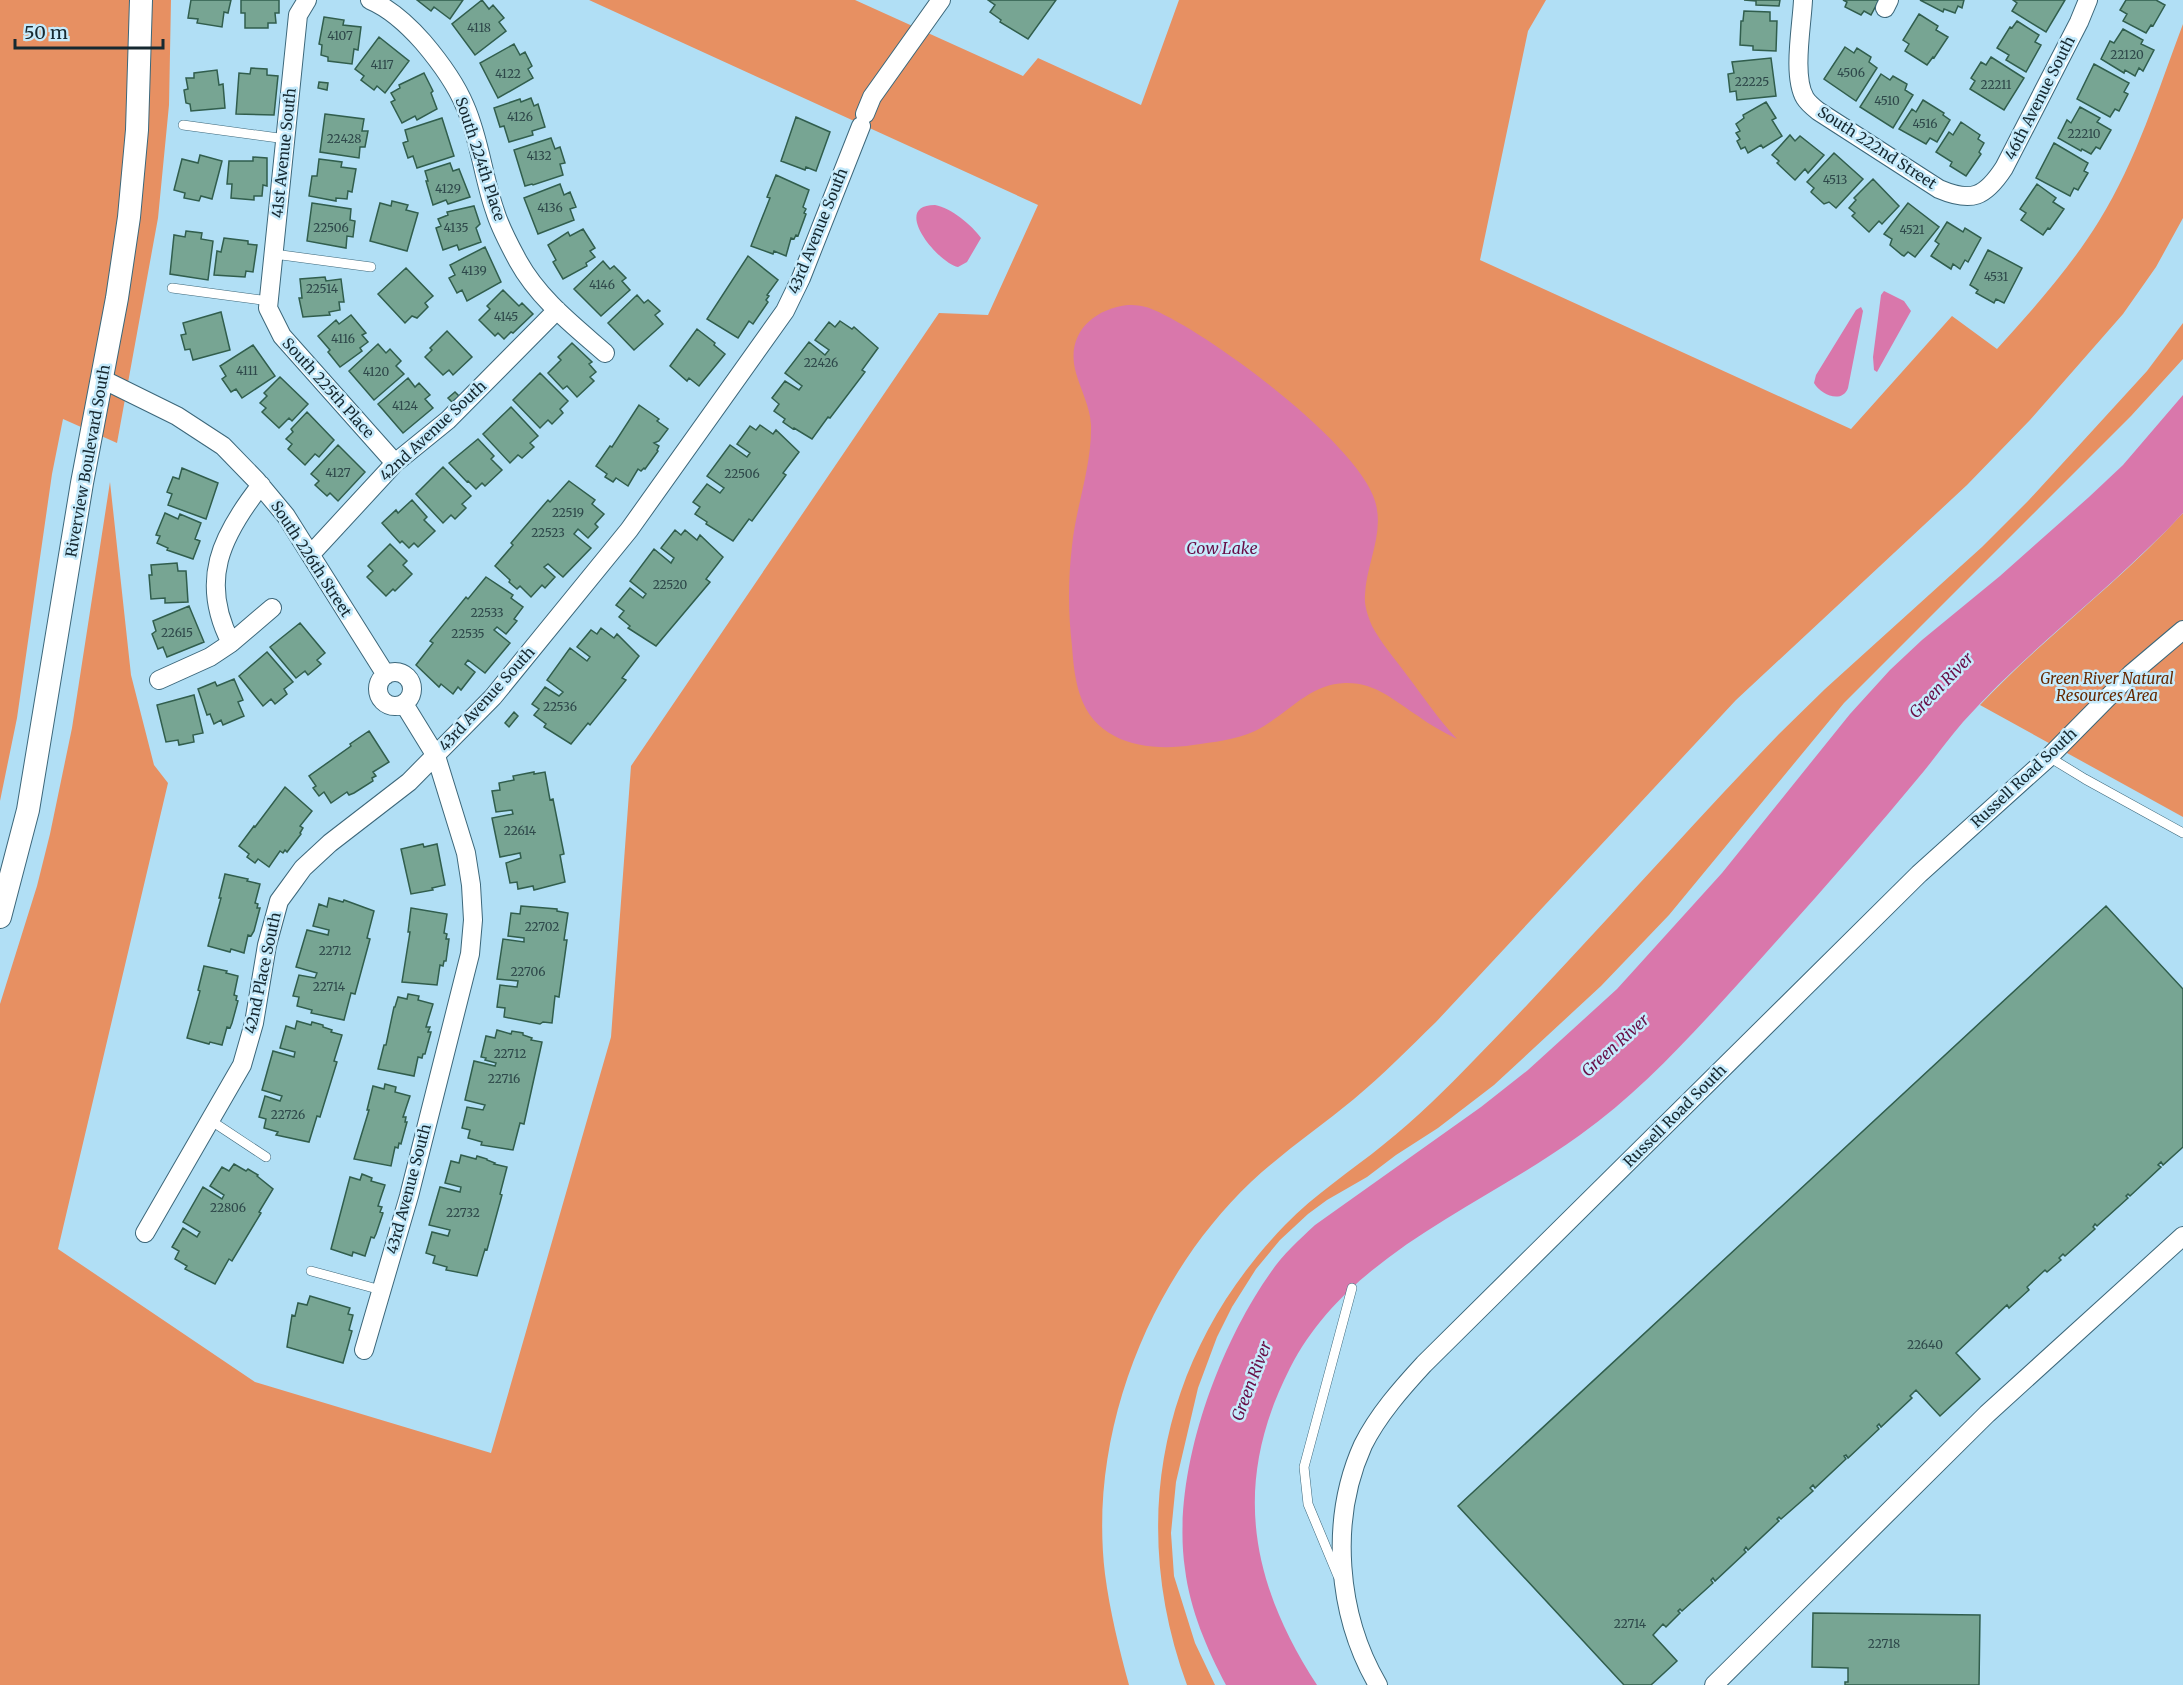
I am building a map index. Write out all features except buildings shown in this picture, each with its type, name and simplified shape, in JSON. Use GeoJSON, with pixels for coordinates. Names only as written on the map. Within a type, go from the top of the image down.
{"type":"FeatureCollection","features":[{"type":"Feature","properties":{"kind":"street","name":"Riverview Boulevard South"},"geometry":{"type":"LineString","coordinates":[[0,917],[28,810],[82,483],[117,298],[130,206],[137,130],[141,0]]}},
{"type":"Feature","properties":{"kind":"street","name":"41st Avenue South"},"geometry":{"type":"LineString","coordinates":[[268,304],[298,15],[307,0]]}},
{"type":"Feature","properties":{"kind":"street","name":"South 224th Place"},"geometry":{"type":"LineString","coordinates":[[370,0],[384,6],[412,29],[452,79],[466,108],[481,153],[495,212],[518,261],[536,290],[605,352]]}},
{"type":"Feature","properties":{"kind":"street","name":"43rd Avenue South"},"geometry":{"type":"LineString","coordinates":[[364,1350],[409,1196],[470,954],[473,920],[466,853],[436,756],[493,697],[629,530],[784,311],[801,278],[872,97],[941,0]]}},
{"type":"Feature","properties":{"kind":"street","name":"South 222nd Street"},"geometry":{"type":"LineString","coordinates":[[1803,0],[1799,73],[1802,92],[1806,100],[1818,111],[1939,189],[1954,195],[1971,197],[1984,192]]}},
{"type":"Feature","properties":{"kind":"street","name":"46th Avenue South"},"geometry":{"type":"LineString","coordinates":[[1984,192],[1994,183],[2004,168],[2088,0]]}},
{"type":"Feature","properties":{"kind":"street","name":"South 225th Place"},"geometry":{"type":"LineString","coordinates":[[268,304],[282,336],[395,463]]}},
{"type":"Feature","properties":{"kind":"street","name":"42nd Avenue South"},"geometry":{"type":"LineString","coordinates":[[311,554],[395,463],[448,420],[556,310]]}},
{"type":"Feature","properties":{"kind":"street","name":"South 226th Street"},"geometry":{"type":"LineString","coordinates":[[102,379],[177,416],[223,446],[261,485],[286,516],[386,675],[392,672],[399,673],[410,680],[412,693],[404,704],[436,756]]}},
{"type":"Feature","properties":{"kind":"street"},"geometry":{"type":"LineString","coordinates":[[231,643],[218,614],[215,582],[217,567],[224,542],[232,526],[261,485]]}},
{"type":"Feature","properties":{"kind":"street"},"geometry":{"type":"LineString","coordinates":[[159,680],[190,668],[231,643],[272,608]]}},
{"type":"Feature","properties":{"kind":"street","name":"Russell Road South"},"geometry":{"type":"LineString","coordinates":[[1378,1685],[1365,1663],[1352,1626],[1346,1597],[1343,1557],[1344,1523],[1349,1487],[1364,1444],[1399,1392],[1424,1364],[1919,874],[2049,757],[2131,674],[2183,630]]}},
{"type":"Feature","properties":{"kind":"street","name":"42nd Place South"},"geometry":{"type":"LineString","coordinates":[[145,1233],[242,1065],[254,1023],[267,945],[279,901],[303,868],[330,843],[409,782],[436,756]]}},
{"type":"Feature","properties":{"kind":"street"},"geometry":{"type":"LineString","coordinates":[[1713,1685],[1987,1414],[2183,1236]]}},
{"type":"Feature","properties":{"kind":"lane"},"geometry":{"type":"LineString","coordinates":[[183,125],[286,139]]}},
{"type":"Feature","properties":{"kind":"lane"},"geometry":{"type":"LineString","coordinates":[[274,254],[371,267]]}},
{"type":"Feature","properties":{"kind":"lane"},"geometry":{"type":"LineString","coordinates":[[172,288],[268,304]]}},
{"type":"Feature","properties":{"kind":"lane"},"geometry":{"type":"LineString","coordinates":[[2049,757],[2183,833]]}},
{"type":"Feature","properties":{"kind":"lane"},"geometry":{"type":"LineString","coordinates":[[210,1120],[266,1157]]}},
{"type":"Feature","properties":{"kind":"lane"},"geometry":{"type":"LineString","coordinates":[[311,1271],[381,1290]]}},
{"type":"Feature","properties":{"kind":"lane"},"geometry":{"type":"LineString","coordinates":[[1346,1597],[1308,1504],[1305,1467],[1352,1288]]}},
{"type":"Feature","properties":{"kind":"green space"},"geometry":{"type":"Polygon","coordinates":[[[0,0],[171,0],[169,105],[158,218],[117,443],[63,419],[52,474],[17,718],[0,801],[0,0]]]}},
{"type":"Feature","properties":{"kind":"green space"},"geometry":{"type":"Polygon","coordinates":[[[589,0],[855,0],[1023,76],[1038,58],[1141,105],[1179,0],[1546,0],[1528,31],[1480,260],[1851,429],[1952,316],[1997,349],[2051,287],[2088,238],[2125,174],[2183,24],[2183,218],[2156,267],[2123,314],[2030,420],[1967,485],[1736,700],[1436,1022],[1365,1090],[1251,1182],[1215,1221],[1183,1264],[1155,1311],[1133,1362],[1117,1414],[1106,1467],[1102,1521],[1105,1574],[1115,1630],[1129,1685],[0,1685],[0,1004],[37,886],[50,834],[72,728],[110,482],[131,675],[154,765],[168,783],[58,1249],[255,1382],[491,1453],[611,1037],[631,766],[939,313],[988,315],[1038,205],[589,0]]]}},
{"type":"Feature","properties":{"kind":"green space"},"geometry":{"type":"Polygon","coordinates":[[[2183,323],[2183,359],[2131,416],[1844,703],[1669,915],[1601,986],[1494,1085],[1438,1128],[1308,1214],[1280,1240],[1256,1269],[1232,1307],[1217,1337],[1198,1388],[1176,1482],[1171,1533],[1174,1576],[1195,1643],[1215,1685],[1187,1685],[1169,1623],[1159,1561],[1159,1500],[1167,1440],[1184,1382],[1210,1327],[1243,1274],[1297,1214],[1395,1135],[1442,1093],[1552,979],[1779,734],[1825,689],[1982,547],[2028,501],[2147,371],[2183,323]]]}},
{"type":"Feature","properties":{"kind":"green space","name":"Green River Natural Resources Area"},"geometry":{"type":"Polygon","coordinates":[[[2183,513],[2183,817],[1980,705],[2030,656],[2134,563],[2183,513]]]}},
{"type":"Feature","properties":{"kind":"water"},"geometry":{"type":"Polygon","coordinates":[[[935,205],[961,218],[981,238],[967,262],[958,267],[949,263],[930,246],[917,224],[917,214],[922,207],[935,205]]]}},
{"type":"Feature","properties":{"kind":"water"},"geometry":{"type":"Polygon","coordinates":[[[1884,291],[1904,301],[1911,311],[1877,372],[1874,370],[1873,357],[1881,295],[1884,291]]]}},
{"type":"Feature","properties":{"kind":"water","name":"Cow Lake"},"geometry":{"type":"Polygon","coordinates":[[[1128,305],[1154,310],[1179,323],[1244,366],[1312,421],[1341,450],[1363,477],[1375,501],[1378,525],[1366,583],[1366,607],[1369,618],[1384,645],[1457,739],[1375,689],[1345,683],[1332,685],[1308,695],[1266,725],[1248,734],[1176,747],[1142,745],[1126,741],[1111,734],[1088,712],[1080,695],[1076,677],[1069,609],[1072,546],[1091,440],[1090,418],[1076,373],[1074,347],[1084,326],[1093,318],[1103,312],[1128,305]]]}},
{"type":"Feature","properties":{"kind":"water"},"geometry":{"type":"Polygon","coordinates":[[[1861,307],[1863,311],[1848,388],[1841,396],[1831,396],[1821,391],[1814,383],[1816,375],[1856,310],[1861,307]]]}},
{"type":"Feature","properties":{"kind":"water","name":"Green River"},"geometry":{"type":"Polygon","coordinates":[[[2183,395],[2183,513],[1978,705],[1809,905],[1701,1024],[1643,1083],[1580,1135],[1542,1161],[1420,1235],[1382,1263],[1346,1293],[1315,1328],[1290,1368],[1272,1410],[1260,1451],[1255,1491],[1256,1530],[1263,1569],[1276,1607],[1294,1646],[1317,1685],[1226,1685],[1200,1629],[1187,1584],[1182,1532],[1185,1494],[1202,1414],[1216,1375],[1251,1303],[1276,1265],[1315,1225],[1481,1107],[1528,1070],[1617,989],[1722,873],[1850,714],[1890,670],[2089,497],[2123,465],[2183,395]]]}}]}
